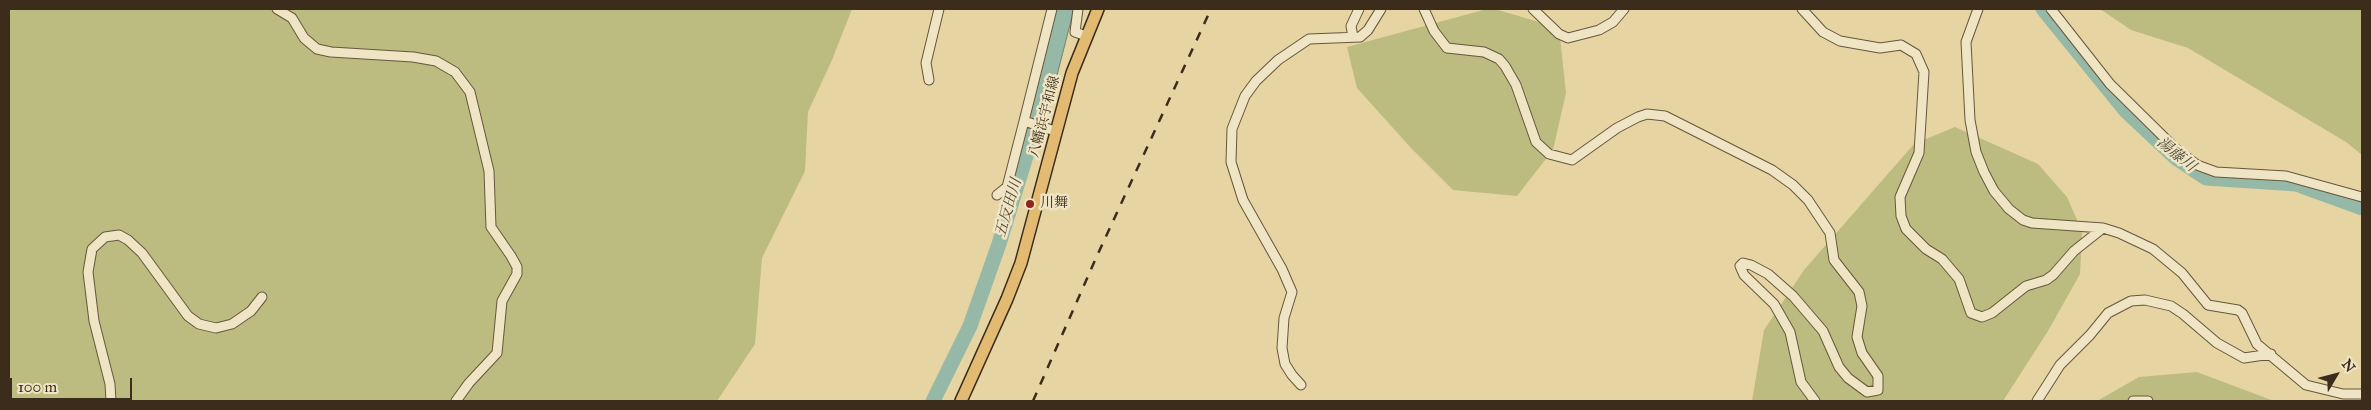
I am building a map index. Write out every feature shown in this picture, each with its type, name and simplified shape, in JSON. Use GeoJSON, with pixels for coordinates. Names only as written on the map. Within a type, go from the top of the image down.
{"type":"FeatureCollection","features":[{"type":"Feature","properties":{"kind":"main road","name":"八幡浜宇和線"},"geometry":{"type":"LineString","coordinates":[[961,401],[1007,299],[1020,263],[1038,202],[1051,130],[1098,9]]}},
{"type":"Feature","properties":{"kind":"street"},"geometry":{"type":"LineString","coordinates":[[277,9],[292,18],[304,38],[317,49],[331,52],[436,61],[455,72],[470,92],[489,171],[491,227],[512,256],[517,267],[517,274],[502,301],[496,352],[456,401]]}},
{"type":"Feature","properties":{"kind":"street"},"geometry":{"type":"LineString","coordinates":[[929,80],[926,63],[939,9]]}},
{"type":"Feature","properties":{"kind":"street"},"geometry":{"type":"LineString","coordinates":[[997,195],[1007,187],[1026,122],[1052,9]]}},
{"type":"Feature","properties":{"kind":"street"},"geometry":{"type":"LineString","coordinates":[[1078,9],[1075,32],[1086,36]]}},
{"type":"Feature","properties":{"kind":"street"},"geometry":{"type":"LineString","coordinates":[[1353,37],[1351,26],[1359,9]]}},
{"type":"Feature","properties":{"kind":"street"},"geometry":{"type":"LineString","coordinates":[[1301,385],[1285,364],[1282,348],[1284,318],[1292,292],[1282,269],[1243,200],[1231,162],[1232,129],[1245,96],[1256,81],[1278,60],[1310,38],[1360,38],[1368,30],[1381,9]]}},
{"type":"Feature","properties":{"kind":"street"},"geometry":{"type":"LineString","coordinates":[[1424,9],[1434,31],[1447,48],[1492,55],[1505,66],[1516,85],[1536,142],[1549,154],[1572,160],[1617,128],[1638,117],[1647,114],[1665,116],[1772,170],[1793,185],[1808,200],[1824,221],[1830,233],[1834,260],[1859,292],[1862,306],[1857,337],[1862,353],[1878,376],[1878,390],[1867,392],[1848,378],[1839,367],[1823,331],[1793,296],[1768,274],[1751,265],[1743,263],[1740,266],[1744,275],[1774,304],[1790,332],[1801,382],[1815,401]]}},
{"type":"Feature","properties":{"kind":"street"},"geometry":{"type":"LineString","coordinates":[[1532,9],[1559,34],[1568,38],[1599,30],[1613,22],[1624,9]]}},
{"type":"Feature","properties":{"kind":"street"},"geometry":{"type":"LineString","coordinates":[[1802,9],[1823,32],[1840,41],[1880,48],[1901,45],[1916,54],[1924,72],[1919,153],[1900,197],[1901,216],[1906,229],[1926,250],[1942,259],[1959,279],[1971,313],[1982,317],[1992,313],[2026,286],[2046,280],[2053,275],[2074,251],[2102,228]]}},
{"type":"Feature","properties":{"kind":"street"},"geometry":{"type":"LineString","coordinates":[[1978,9],[1966,42],[1967,98],[1976,152],[1994,191],[2009,209],[2032,224],[2102,228],[2119,233],[2153,248],[2165,257],[2208,305],[2238,310],[2242,313],[2248,323],[2253,339],[2306,384],[2343,394],[2361,395]]}},
{"type":"Feature","properties":{"kind":"street"},"geometry":{"type":"LineString","coordinates":[[2051,9],[2110,84],[2177,150],[2197,165],[2216,172],[2286,176],[2362,197]]}},
{"type":"Feature","properties":{"kind":"street"},"geometry":{"type":"LineString","coordinates":[[1026,122],[1051,130]]}},
{"type":"Feature","properties":{"kind":"street"},"geometry":{"type":"LineString","coordinates":[[111,401],[110,384],[94,321],[88,272],[92,249],[105,237],[119,235],[128,240],[142,254],[188,316],[199,324],[216,328],[232,324],[251,311],[262,297]]}},
{"type":"Feature","properties":{"kind":"street"},"geometry":{"type":"LineString","coordinates":[[2037,401],[2060,365],[2090,335],[2108,313],[2130,301],[2158,302],[2171,306],[2216,343],[2244,358],[2271,354]]}},
{"type":"Feature","properties":{"kind":"street"},"geometry":{"type":"LineString","coordinates":[[2133,401],[2148,401]]}},
{"type":"Feature","properties":{"kind":"shaded area"},"geometry":{"type":"Polygon","coordinates":[[[9,9],[852,9],[832,60],[808,112],[805,171],[762,258],[755,344],[717,401],[9,401],[9,9]]]}},
{"type":"Feature","properties":{"kind":"shaded area"},"geometry":{"type":"Polygon","coordinates":[[[1054,9],[1074,9],[1046,118],[1029,113],[1054,9]]]}},
{"type":"Feature","properties":{"kind":"shaded area"},"geometry":{"type":"Polygon","coordinates":[[[1487,9],[1495,9],[1559,28],[1566,93],[1553,150],[1517,196],[1453,190],[1411,148],[1357,88],[1347,47],[1487,9]]]}},
{"type":"Feature","properties":{"kind":"shaded area"},"geometry":{"type":"Polygon","coordinates":[[[2100,9],[2362,9],[2362,155],[2346,142],[2188,48],[2131,30],[2100,9]]]}},
{"type":"Feature","properties":{"kind":"shaded area"},"geometry":{"type":"Polygon","coordinates":[[[1955,127],[2038,164],[2067,197],[2082,231],[2080,274],[2048,331],[2003,401],[1752,401],[1764,330],[1804,270],[1914,144],[1955,127]]]}},
{"type":"Feature","properties":{"kind":"shaded area"},"geometry":{"type":"Polygon","coordinates":[[[2197,372],[2274,401],[2097,401],[2139,377],[2197,372]]]}},
{"type":"Feature","properties":{"kind":"waterway","name":"湯藤川"},"geometry":{"type":"LineString","coordinates":[[2043,9],[2126,111],[2176,158],[2206,178],[2296,184],[2362,208]]}},
{"type":"Feature","properties":{"kind":"waterway","name":"五反田川"},"geometry":{"type":"LineString","coordinates":[[933,401],[970,326],[999,244],[1044,98]]}},
{"type":"Feature","properties":{"kind":"railway"},"geometry":{"type":"LineString","coordinates":[[1033,401],[1096,258],[1211,9]]}},
{"type":"Feature","properties":{"kind":"place","name":"川舞"},"geometry":{"type":"Point","coordinates":[1030,204]}}]}
